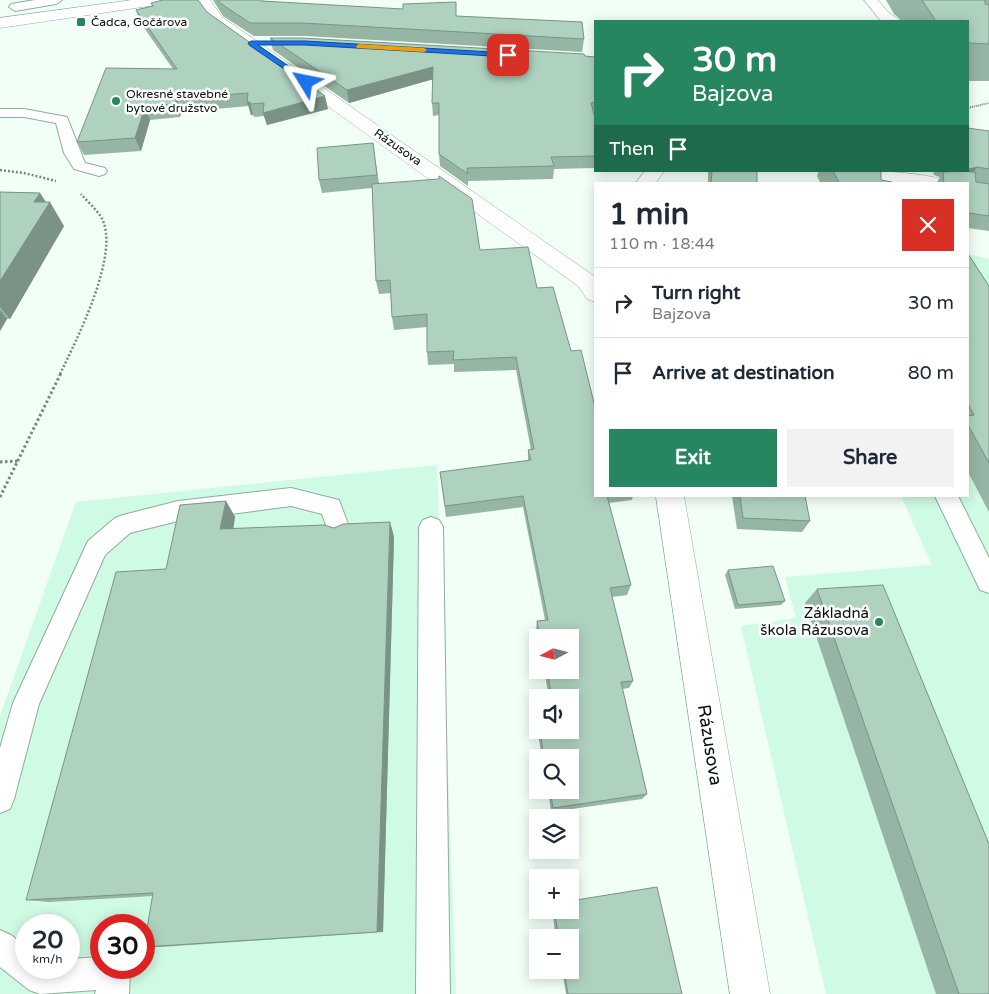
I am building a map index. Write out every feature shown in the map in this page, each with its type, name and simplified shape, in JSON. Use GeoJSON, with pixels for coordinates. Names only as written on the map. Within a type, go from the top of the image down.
{"type":"FeatureCollection","features":[{"type":"Feature","properties":{"kind":"street"},"geometry":{"type":"LineString","coordinates":[[0,34],[10,13],[163,0]]}},
{"type":"Feature","properties":{"kind":"street","name":"Rázusova"},"geometry":{"type":"LineString","coordinates":[[202,0],[217,20],[592,282]]}},
{"type":"Feature","properties":{"kind":"street"},"geometry":{"type":"LineString","coordinates":[[871,0],[877,10],[889,20]]}},
{"type":"Feature","properties":{"kind":"street"},"geometry":{"type":"LineString","coordinates":[[251,43],[278,43]]}},
{"type":"Feature","properties":{"kind":"street"},"geometry":{"type":"LineString","coordinates":[[647,182],[654,172]]}},
{"type":"Feature","properties":{"kind":"street"},"geometry":{"type":"LineString","coordinates":[[868,172],[928,182]]}},
{"type":"Feature","properties":{"kind":"street","name":"Rázusova"},"geometry":{"type":"LineString","coordinates":[[670,497],[750,994]]}},
{"type":"Feature","properties":{"kind":"lane"},"geometry":{"type":"LineString","coordinates":[[10,13],[56,0]]}},
{"type":"Feature","properties":{"kind":"lane"},"geometry":{"type":"LineString","coordinates":[[0,112],[24,113],[62,120],[72,153],[79,166],[99,171]]}},
{"type":"Feature","properties":{"kind":"lane"},"geometry":{"type":"LineString","coordinates":[[0,799],[26,703],[96,548],[123,525],[178,511],[291,497],[332,507],[340,532]]}},
{"type":"Feature","properties":{"kind":"lane"},"geometry":{"type":"LineString","coordinates":[[946,497],[989,582]]}},
{"type":"Feature","properties":{"kind":"lane"},"geometry":{"type":"LineString","coordinates":[[431,527],[433,994]]}},
{"type":"Feature","properties":{"kind":"lane"},"geometry":{"type":"LineString","coordinates":[[0,946],[15,958]]}},
{"type":"Feature","properties":{"kind":"lane"},"geometry":{"type":"LineString","coordinates":[[80,975],[114,972],[112,994]]}},
{"type":"Feature","properties":{"kind":"path"},"geometry":{"type":"LineString","coordinates":[[969,108],[989,103]]}},
{"type":"Feature","properties":{"kind":"path"},"geometry":{"type":"LineString","coordinates":[[0,170],[24,173],[61,184]]}},
{"type":"Feature","properties":{"kind":"path"},"geometry":{"type":"LineString","coordinates":[[0,497],[82,330],[103,272],[106,234],[102,218],[77,191]]}},
{"type":"Feature","properties":{"kind":"path"},"geometry":{"type":"LineString","coordinates":[[0,462],[19,461]]}},
{"type":"Feature","properties":{"kind":"shaded area","name":"Základná škola Rázusova"},"geometry":{"type":"Polygon","coordinates":[[[969,254],[989,259],[989,994],[826,994],[741,626],[796,618],[785,577],[932,565],[901,497],[969,497],[969,254]]]}},
{"type":"Feature","properties":{"kind":"shaded area"},"geometry":{"type":"Polygon","coordinates":[[[437,465],[456,994],[0,994],[0,716],[76,502],[437,465]]]}},
{"type":"Feature","properties":{"kind":"building"},"geometry":{"type":"Polygon","coordinates":[[[163,0],[198,0],[207,12],[325,96],[263,113],[264,103],[250,104],[250,102],[247,102],[248,93],[176,99],[175,104],[145,107],[135,138],[77,142],[106,68],[177,69],[136,10],[153,6],[151,3],[163,0]]]}},
{"type":"Feature","properties":{"kind":"building"},"geometry":{"type":"Polygon","coordinates":[[[218,0],[262,0],[403,9],[403,4],[456,2],[456,16],[582,22],[584,39],[302,23],[250,23],[218,0]]]}},
{"type":"Feature","properties":{"kind":"building"},"geometry":{"type":"Polygon","coordinates":[[[922,0],[985,0],[985,4],[989,5],[989,44],[969,43],[969,20],[935,20],[922,0]]]}},
{"type":"Feature","properties":{"kind":"building"},"geometry":{"type":"Polygon","coordinates":[[[270,38],[302,38],[584,54],[585,56],[594,57],[594,102],[591,103],[594,114],[594,156],[551,157],[554,166],[467,168],[468,174],[439,154],[439,103],[432,103],[433,67],[347,90],[270,38]]]}},
{"type":"Feature","properties":{"kind":"building"},"geometry":{"type":"Polygon","coordinates":[[[969,128],[989,131],[989,169],[977,167],[969,169],[969,128]]]}},
{"type":"Feature","properties":{"kind":"building"},"geometry":{"type":"Polygon","coordinates":[[[373,143],[377,175],[319,180],[317,148],[373,143]]]}},
{"type":"Feature","properties":{"kind":"building"},"geometry":{"type":"Polygon","coordinates":[[[712,172],[757,172],[757,182],[711,182],[712,172]]]}},
{"type":"Feature","properties":{"kind":"building"},"geometry":{"type":"Polygon","coordinates":[[[834,172],[881,172],[881,180],[892,182],[839,182],[834,172]]]}},
{"type":"Feature","properties":{"kind":"building"},"geometry":{"type":"Polygon","coordinates":[[[943,172],[975,172],[976,182],[989,184],[989,216],[969,213],[969,182],[944,182],[943,172]]]}},
{"type":"Feature","properties":{"kind":"building"},"geometry":{"type":"Polygon","coordinates":[[[439,176],[472,199],[480,250],[528,247],[537,288],[553,287],[571,351],[581,350],[594,403],[594,497],[607,497],[631,585],[610,588],[633,681],[621,682],[647,794],[553,808],[552,799],[579,799],[579,749],[543,749],[541,739],[579,739],[579,689],[550,689],[549,679],[579,679],[579,629],[538,629],[537,621],[548,620],[523,496],[445,506],[440,472],[531,460],[528,450],[534,449],[516,357],[453,360],[454,351],[427,352],[427,314],[392,317],[390,280],[376,281],[372,184],[439,179],[439,176]]]}},
{"type":"Feature","properties":{"kind":"building"},"geometry":{"type":"Polygon","coordinates":[[[0,192],[40,193],[34,202],[50,202],[0,281],[0,192]]]}},
{"type":"Feature","properties":{"kind":"building"},"geometry":{"type":"Polygon","coordinates":[[[969,256],[989,286],[989,463],[969,427],[969,416],[974,415],[969,406],[969,256]]]}},
{"type":"Feature","properties":{"kind":"building"},"geometry":{"type":"Polygon","coordinates":[[[740,497],[805,497],[810,521],[743,518],[740,497]]]}},
{"type":"Feature","properties":{"kind":"building"},"geometry":{"type":"Polygon","coordinates":[[[226,501],[220,529],[324,525],[334,528],[343,524],[390,522],[377,932],[155,946],[155,914],[150,914],[153,893],[26,900],[116,572],[166,569],[180,505],[226,501]]]}},
{"type":"Feature","properties":{"kind":"building"},"geometry":{"type":"Polygon","coordinates":[[[773,566],[785,601],[738,605],[728,570],[773,566]]]}},
{"type":"Feature","properties":{"kind":"building"},"geometry":{"type":"Polygon","coordinates":[[[883,585],[989,844],[989,994],[959,994],[817,589],[883,585]]]}},
{"type":"Feature","properties":{"kind":"building"},"geometry":{"type":"Polygon","coordinates":[[[657,887],[682,994],[568,994],[566,979],[579,979],[579,929],[557,929],[556,919],[579,919],[579,900],[657,887]]]}},
{"type":"Feature","properties":{"kind":"slow traffic"},"geometry":{"type":"LineString","coordinates":[[359,46],[424,50]]}},
{"type":"Feature","properties":{"kind":"place","name":"Čadca, Gočárova"},"geometry":{"type":"Point","coordinates":[81,22]}},
{"type":"Feature","properties":{"kind":"place","name":"Okresné stavebné bytové družstvo"},"geometry":{"type":"Point","coordinates":[116,101]}},
{"type":"Feature","properties":{"kind":"place","name":"Základná škola Rázusova"},"geometry":{"type":"Point","coordinates":[879,622]}},
{"type":"Feature","properties":{"kind":"route"},"geometry":{"type":"LineString","coordinates":[[306,82],[251,43],[305,43],[508,55]]}}]}
